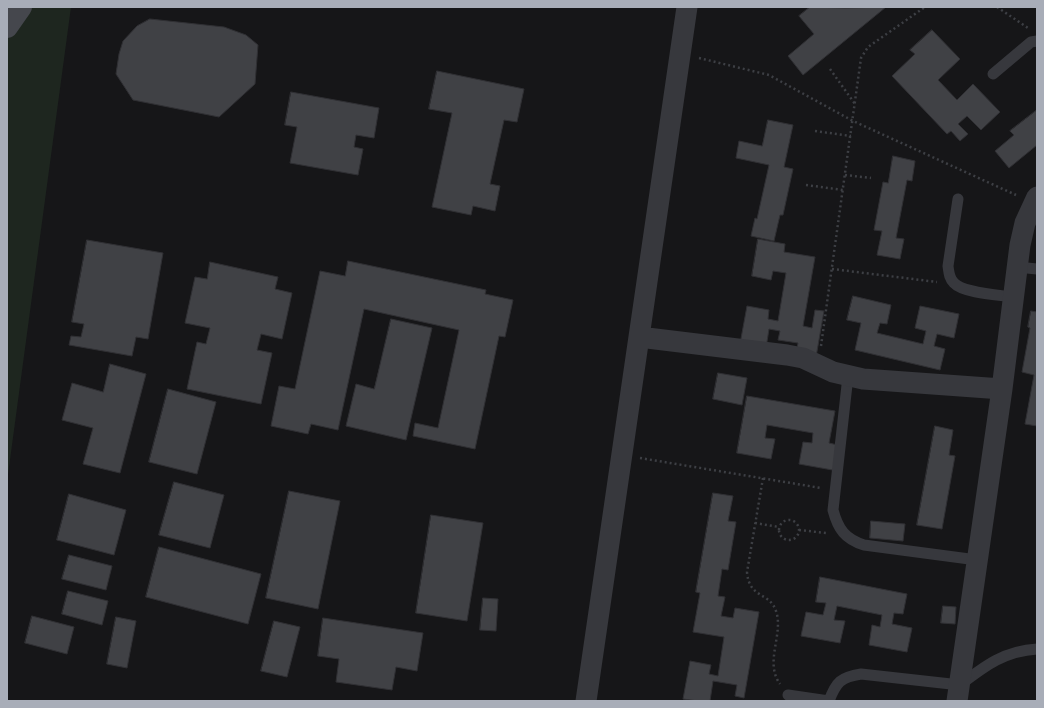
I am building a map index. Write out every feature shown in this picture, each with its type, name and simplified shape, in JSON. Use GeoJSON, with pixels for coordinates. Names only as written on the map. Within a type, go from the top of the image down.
{"type":"FeatureCollection","features":[{"type":"Feature","properties":{"kind":"street"},"geometry":{"type":"LineString","coordinates":[[7,27],[21,7]]}},
{"type":"Feature","properties":{"kind":"street"},"geometry":{"type":"LineString","coordinates":[[586,701],[687,7]]}},
{"type":"Feature","properties":{"kind":"street"},"geometry":{"type":"LineString","coordinates":[[958,693],[1002,389],[1012,297],[1027,268],[1020,245],[1035,200]]}},
{"type":"Feature","properties":{"kind":"street"},"geometry":{"type":"LineString","coordinates":[[639,337],[787,355],[818,364],[848,376],[863,379],[1002,389]]}},
{"type":"Feature","properties":{"kind":"lane"},"geometry":{"type":"LineString","coordinates":[[993,74],[1031,42],[1037,41]]}},
{"type":"Feature","properties":{"kind":"lane"},"geometry":{"type":"LineString","coordinates":[[958,199],[948,266],[949,276],[955,285],[964,290],[1012,297]]}},
{"type":"Feature","properties":{"kind":"lane"},"geometry":{"type":"LineString","coordinates":[[848,376],[833,510],[836,524],[853,542],[864,545],[978,560]]}},
{"type":"Feature","properties":{"kind":"lane"},"geometry":{"type":"LineString","coordinates":[[788,695],[829,701],[834,686],[846,676],[861,674],[958,693],[991,661],[1021,650],[1037,649]]}},
{"type":"Feature","properties":{"kind":"path"},"geometry":{"type":"LineString","coordinates":[[818,364],[861,58],[868,47],[925,7]]}},
{"type":"Feature","properties":{"kind":"path"},"geometry":{"type":"LineString","coordinates":[[997,7],[1031,31]]}},
{"type":"Feature","properties":{"kind":"path"},"geometry":{"type":"LineString","coordinates":[[680,54],[769,75],[853,121],[1035,200]]}},
{"type":"Feature","properties":{"kind":"path"},"geometry":{"type":"LineString","coordinates":[[830,70],[855,105]]}},
{"type":"Feature","properties":{"kind":"path"},"geometry":{"type":"LineString","coordinates":[[815,131],[851,136]]}},
{"type":"Feature","properties":{"kind":"path"},"geometry":{"type":"LineString","coordinates":[[845,175],[871,178]]}},
{"type":"Feature","properties":{"kind":"path"},"geometry":{"type":"LineString","coordinates":[[806,185],[843,190]]}},
{"type":"Feature","properties":{"kind":"path"},"geometry":{"type":"LineString","coordinates":[[832,269],[955,285]]}},
{"type":"Feature","properties":{"kind":"path"},"geometry":{"type":"LineString","coordinates":[[622,455],[835,490]]}},
{"type":"Feature","properties":{"kind":"path"},"geometry":{"type":"LineString","coordinates":[[763,478],[746,572],[748,582],[753,590],[770,602],[776,610],[778,621],[774,666],[778,682],[788,695]]}},
{"type":"Feature","properties":{"kind":"path"},"geometry":{"type":"LineString","coordinates":[[787,520],[793,521],[797,524],[799,530],[792,539],[787,540],[782,537],[779,532],[779,527],[782,522],[787,520]]}},
{"type":"Feature","properties":{"kind":"path"},"geometry":{"type":"LineString","coordinates":[[755,523],[779,527]]}},
{"type":"Feature","properties":{"kind":"path"},"geometry":{"type":"LineString","coordinates":[[799,530],[845,535]]}},
{"type":"Feature","properties":{"kind":"shaded area"},"geometry":{"type":"Polygon","coordinates":[[[7,7],[71,7],[7,482],[7,7]]]}},
{"type":"Feature","properties":{"kind":"building"},"geometry":{"type":"Polygon","coordinates":[[[810,7],[886,7],[803,75],[788,56],[814,34],[799,16],[810,7]]]}},
{"type":"Feature","properties":{"kind":"building"},"geometry":{"type":"Polygon","coordinates":[[[150,19],[224,27],[246,35],[258,45],[255,84],[219,117],[133,100],[116,74],[119,54],[123,41],[137,26],[150,19]]]}},
{"type":"Feature","properties":{"kind":"building"},"geometry":{"type":"Polygon","coordinates":[[[932,30],[960,59],[938,80],[957,100],[973,84],[1000,112],[981,130],[967,116],[958,124],[968,134],[960,141],[951,131],[947,134],[892,76],[915,54],[910,50],[932,30]]]}},
{"type":"Feature","properties":{"kind":"building"},"geometry":{"type":"Polygon","coordinates":[[[437,71],[524,89],[517,122],[504,120],[490,184],[500,186],[495,211],[473,206],[471,215],[432,207],[452,113],[429,109],[437,71]]]}},
{"type":"Feature","properties":{"kind":"building"},"geometry":{"type":"Polygon","coordinates":[[[291,92],[379,108],[374,138],[356,135],[354,147],[363,149],[358,175],[290,163],[297,127],[285,125],[291,92]]]}},
{"type":"Feature","properties":{"kind":"building"},"geometry":{"type":"Polygon","coordinates":[[[1037,110],[1037,145],[1009,168],[995,151],[1014,135],[1010,131],[1037,110]]]}},
{"type":"Feature","properties":{"kind":"building"},"geometry":{"type":"Polygon","coordinates":[[[768,120],[793,125],[784,167],[793,169],[783,215],[780,215],[774,241],[751,236],[755,218],[757,219],[769,165],[736,158],[739,141],[762,146],[768,120]]]}},
{"type":"Feature","properties":{"kind":"building"},"geometry":{"type":"Polygon","coordinates":[[[893,156],[915,161],[912,181],[907,180],[896,238],[904,239],[900,259],[877,255],[882,231],[874,230],[883,182],[888,183],[893,156]]]}},
{"type":"Feature","properties":{"kind":"building"},"geometry":{"type":"Polygon","coordinates":[[[758,239],[785,244],[784,252],[815,257],[803,326],[812,328],[815,310],[824,311],[816,357],[796,354],[798,343],[778,340],[780,331],[769,329],[766,348],[740,344],[747,306],[769,310],[768,319],[778,321],[786,273],[773,271],[771,280],[752,276],[758,239]]]}},
{"type":"Feature","properties":{"kind":"building"},"geometry":{"type":"Polygon","coordinates":[[[87,240],[163,253],[148,339],[136,337],[132,356],[69,345],[71,336],[81,337],[84,324],[72,322],[87,240]]]}},
{"type":"Feature","properties":{"kind":"building"},"geometry":{"type":"Polygon","coordinates":[[[348,261],[486,290],[485,294],[513,300],[505,337],[499,336],[475,449],[413,436],[415,423],[438,428],[459,330],[364,309],[338,430],[311,424],[308,434],[271,426],[279,386],[295,389],[320,271],[345,276],[348,261]]]}},
{"type":"Feature","properties":{"kind":"building"},"geometry":{"type":"Polygon","coordinates":[[[210,262],[278,277],[275,289],[292,293],[282,339],[261,334],[257,350],[272,353],[261,404],[187,389],[197,342],[206,344],[210,328],[185,323],[195,277],[207,279],[210,262]]]}},
{"type":"Feature","properties":{"kind":"building"},"geometry":{"type":"Polygon","coordinates":[[[853,296],[891,305],[887,324],[880,323],[877,333],[923,344],[926,331],[915,328],[920,306],[959,314],[954,338],[937,334],[934,346],[945,349],[940,370],[855,350],[861,323],[847,320],[853,296]]]}},
{"type":"Feature","properties":{"kind":"building"},"geometry":{"type":"Polygon","coordinates":[[[1031,311],[1037,312],[1037,426],[1025,424],[1034,375],[1022,372],[1030,328],[1028,327],[1031,311]]]}},
{"type":"Feature","properties":{"kind":"building"},"geometry":{"type":"Polygon","coordinates":[[[391,319],[432,328],[406,440],[346,426],[356,384],[374,389],[391,319]]]}},
{"type":"Feature","properties":{"kind":"building"},"geometry":{"type":"Polygon","coordinates":[[[110,364],[146,374],[120,473],[83,464],[93,428],[62,420],[72,383],[103,392],[110,364]]]}},
{"type":"Feature","properties":{"kind":"building"},"geometry":{"type":"Polygon","coordinates":[[[718,373],[747,378],[742,405],[713,399],[718,373]]]}},
{"type":"Feature","properties":{"kind":"building"},"geometry":{"type":"Polygon","coordinates":[[[168,389],[216,402],[197,474],[149,462],[168,389]]]}},
{"type":"Feature","properties":{"kind":"building"},"geometry":{"type":"Polygon","coordinates":[[[747,396],[835,411],[829,443],[842,446],[838,471],[799,464],[803,442],[812,443],[813,433],[767,425],[765,438],[775,439],[771,459],[737,453],[747,396]]]}},
{"type":"Feature","properties":{"kind":"building"},"geometry":{"type":"Polygon","coordinates":[[[935,426],[953,430],[949,455],[955,456],[942,529],[917,525],[935,426]]]}},
{"type":"Feature","properties":{"kind":"building"},"geometry":{"type":"Polygon","coordinates":[[[174,482],[224,495],[210,548],[159,535],[174,482]]]}},
{"type":"Feature","properties":{"kind":"building"},"geometry":{"type":"Polygon","coordinates":[[[289,491],[340,501],[318,609],[266,598],[289,491]]]}},
{"type":"Feature","properties":{"kind":"building"},"geometry":{"type":"Polygon","coordinates":[[[713,493],[733,496],[728,521],[736,522],[728,570],[722,569],[718,596],[725,597],[721,616],[733,618],[735,608],[759,612],[744,698],[735,696],[737,685],[713,681],[710,701],[698,701],[683,699],[690,661],[711,665],[709,674],[718,676],[724,637],[693,632],[700,593],[696,592],[713,493]]]}},
{"type":"Feature","properties":{"kind":"building"},"geometry":{"type":"Polygon","coordinates":[[[69,494],[126,510],[114,555],[57,540],[69,494]]]}},
{"type":"Feature","properties":{"kind":"building"},"geometry":{"type":"Polygon","coordinates":[[[431,515],[483,523],[467,621],[416,613],[431,515]]]}},
{"type":"Feature","properties":{"kind":"building"},"geometry":{"type":"Polygon","coordinates":[[[871,521],[905,524],[903,541],[870,538],[871,521]]]}},
{"type":"Feature","properties":{"kind":"building"},"geometry":{"type":"Polygon","coordinates":[[[159,547],[261,574],[248,624],[146,597],[159,547]]]}},
{"type":"Feature","properties":{"kind":"building"},"geometry":{"type":"Polygon","coordinates":[[[69,555],[112,566],[106,590],[62,579],[69,555]]]}},
{"type":"Feature","properties":{"kind":"building"},"geometry":{"type":"Polygon","coordinates":[[[820,577],[907,594],[903,614],[894,613],[892,624],[912,628],[907,652],[869,645],[872,625],[880,627],[882,615],[837,606],[834,620],[845,621],[840,643],[801,636],[806,612],[823,615],[826,603],[816,602],[820,577]]]}},
{"type":"Feature","properties":{"kind":"building"},"geometry":{"type":"Polygon","coordinates":[[[68,591],[108,601],[102,625],[62,614],[68,591]]]}},
{"type":"Feature","properties":{"kind":"building"},"geometry":{"type":"Polygon","coordinates":[[[483,598],[498,599],[496,631],[480,630],[483,598]]]}},
{"type":"Feature","properties":{"kind":"building"},"geometry":{"type":"Polygon","coordinates":[[[943,606],[956,607],[955,624],[941,623],[943,606]]]}},
{"type":"Feature","properties":{"kind":"building"},"geometry":{"type":"Polygon","coordinates":[[[32,616],[74,627],[67,654],[25,643],[32,616]]]}},
{"type":"Feature","properties":{"kind":"building"},"geometry":{"type":"Polygon","coordinates":[[[116,617],[136,621],[127,668],[107,664],[116,617]]]}},
{"type":"Feature","properties":{"kind":"building"},"geometry":{"type":"Polygon","coordinates":[[[323,618],[423,633],[417,671],[396,667],[392,690],[336,682],[339,659],[318,656],[323,618]]]}},
{"type":"Feature","properties":{"kind":"building"},"geometry":{"type":"Polygon","coordinates":[[[274,621],[300,627],[287,677],[261,671],[274,621]]]}}]}
